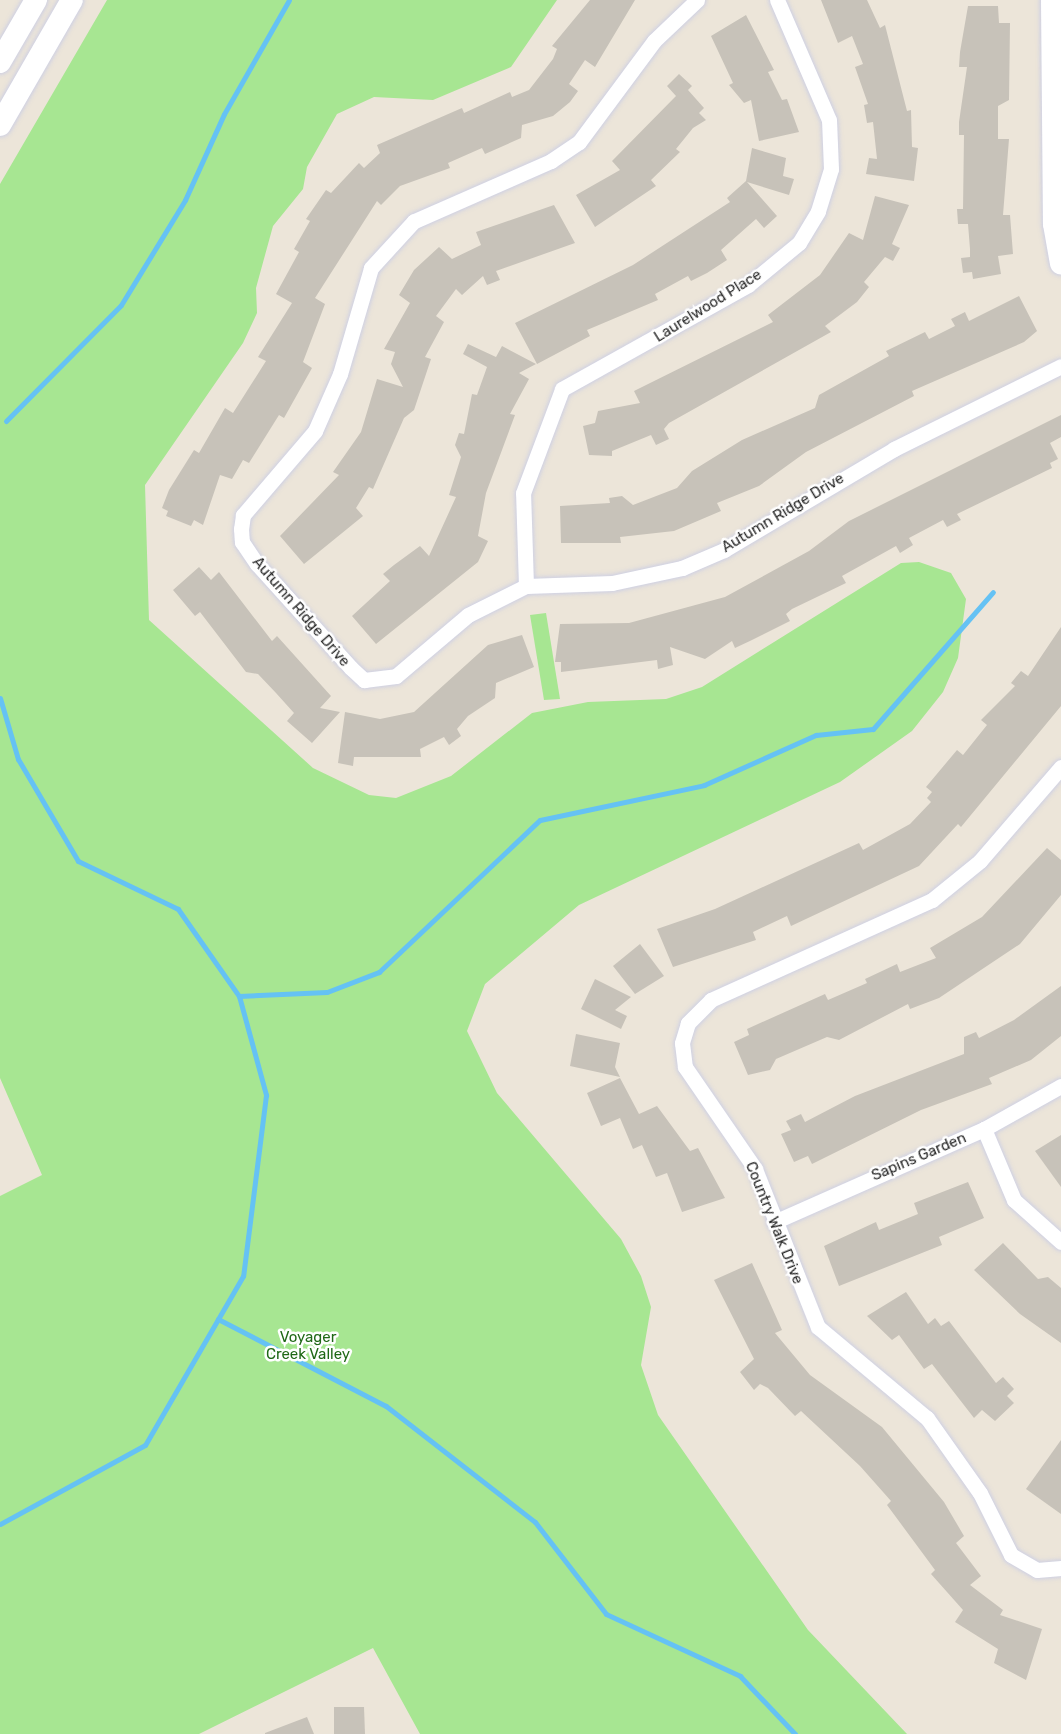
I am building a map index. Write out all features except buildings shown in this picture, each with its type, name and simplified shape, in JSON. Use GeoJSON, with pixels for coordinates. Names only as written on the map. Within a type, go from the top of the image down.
{"type":"FeatureCollection","features":[{"type":"Feature","properties":{"kind":"street"},"geometry":{"type":"LineString","coordinates":[[0,62],[36,0]]}},
{"type":"Feature","properties":{"kind":"street"},"geometry":{"type":"LineString","coordinates":[[0,125],[72,0]]}},
{"type":"Feature","properties":{"kind":"street","name":"Autumn Ridge Drive"},"geometry":{"type":"LineString","coordinates":[[697,0],[654,41],[579,142],[550,162],[414,221],[391,240],[364,285],[340,374],[315,431],[243,515],[242,542],[257,564],[364,680],[396,676],[468,615],[526,586],[612,583],[682,568],[724,550],[930,430],[1061,366]]}},
{"type":"Feature","properties":{"kind":"street","name":"Laurelwood Place"},"geometry":{"type":"LineString","coordinates":[[526,586],[523,493],[562,389],[748,285],[799,243],[818,211],[831,169],[829,120],[777,0]]}},
{"type":"Feature","properties":{"kind":"street"},"geometry":{"type":"LineString","coordinates":[[1052,0],[1054,224],[1061,263]]}},
{"type":"Feature","properties":{"kind":"street","name":"Country Walk Drive"},"geometry":{"type":"LineString","coordinates":[[1061,767],[980,861],[932,900],[711,1000],[688,1023],[682,1043],[686,1066],[755,1168],[774,1222],[818,1327],[927,1418],[980,1493],[1015,1559],[1037,1570],[1061,1568]]}},
{"type":"Feature","properties":{"kind":"street","name":"Sapins Garden"},"geometry":{"type":"LineString","coordinates":[[774,1222],[984,1129],[1061,1086]]}},
{"type":"Feature","properties":{"kind":"street"},"geometry":{"type":"LineString","coordinates":[[984,1129],[1014,1200],[1061,1242]]}},
{"type":"Feature","properties":{"kind":"green space","name":"Voyager Creek Valley"},"geometry":{"type":"Polygon","coordinates":[[[107,0],[557,0],[511,67],[433,100],[374,97],[337,114],[307,167],[303,189],[273,226],[256,288],[257,313],[243,343],[145,485],[149,620],[313,768],[369,795],[396,798],[451,776],[532,713],[588,702],[666,699],[702,687],[901,563],[919,562],[951,573],[966,599],[958,658],[943,692],[912,731],[840,782],[579,905],[485,984],[467,1031],[497,1093],[621,1239],[641,1276],[651,1307],[641,1365],[658,1415],[808,1630],[907,1734],[420,1734],[373,1648],[199,1734],[0,1734],[0,1196],[42,1175],[0,1078],[0,184],[107,0]]]}},
{"type":"Feature","properties":{"kind":"green space"},"geometry":{"type":"Polygon","coordinates":[[[546,613],[560,699],[544,700],[530,615],[546,613]]]}},
{"type":"Feature","properties":{"kind":"waterway"},"geometry":{"type":"LineString","coordinates":[[6,421],[121,305],[185,200],[224,114],[289,0]]}},
{"type":"Feature","properties":{"kind":"waterway"},"geometry":{"type":"LineString","coordinates":[[239,996],[327,992],[379,972],[540,820],[704,785],[816,735],[873,729],[993,592]]}},
{"type":"Feature","properties":{"kind":"waterway"},"geometry":{"type":"LineString","coordinates":[[0,698],[18,759],[78,861],[178,909],[239,996],[266,1095],[243,1276],[145,1445],[0,1524]]}},
{"type":"Feature","properties":{"kind":"waterway"},"geometry":{"type":"LineString","coordinates":[[218,1319],[386,1406],[535,1522],[606,1614],[740,1676],[795,1734]]}}]}
